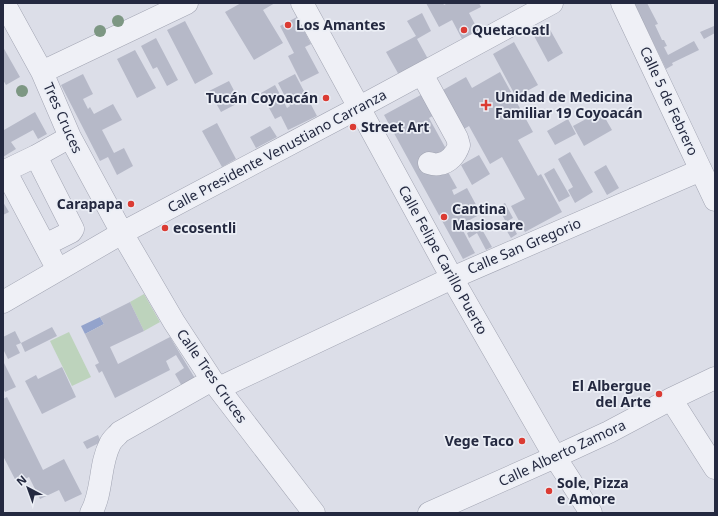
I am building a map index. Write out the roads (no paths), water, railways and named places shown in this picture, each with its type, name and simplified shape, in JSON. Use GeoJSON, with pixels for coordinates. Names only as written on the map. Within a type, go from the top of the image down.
{"type":"FeatureCollection","features":[{"type":"Feature","properties":{"kind":"street","name":"Tres Cruces"},"geometry":{"type":"LineString","coordinates":[[4,3],[42,72],[70,138],[122,233]]}},
{"type":"Feature","properties":{"kind":"street"},"geometry":{"type":"LineString","coordinates":[[42,72],[187,3]]}},
{"type":"Feature","properties":{"kind":"street","name":"Calle Felipe Carillo Puerto"},"geometry":{"type":"LineString","coordinates":[[302,3],[452,278],[555,457],[591,513]]}},
{"type":"Feature","properties":{"kind":"street","name":"Calle Presidente Venustiano Carranza"},"geometry":{"type":"LineString","coordinates":[[3,302],[122,233],[422,74],[552,3]]}},
{"type":"Feature","properties":{"kind":"street","name":"Calle 5 de Febrero"},"geometry":{"type":"LineString","coordinates":[[622,3],[715,200]]}},
{"type":"Feature","properties":{"kind":"street"},"geometry":{"type":"LineString","coordinates":[[422,74],[457,138],[459,145],[454,156],[447,162],[439,164],[429,163]]}},
{"type":"Feature","properties":{"kind":"street"},"geometry":{"type":"LineString","coordinates":[[58,270],[7,173],[9,169],[70,138]]}},
{"type":"Feature","properties":{"kind":"street"},"geometry":{"type":"LineString","coordinates":[[36,156],[74,229],[45,245]]}},
{"type":"Feature","properties":{"kind":"street","name":"Calle San Gregorio"},"geometry":{"type":"LineString","coordinates":[[91,513],[94,508],[100,486],[106,454],[110,442],[120,432],[216,384],[452,278],[701,170]]}},
{"type":"Feature","properties":{"kind":"street","name":"Calle Tres Cruces"},"geometry":{"type":"LineString","coordinates":[[122,233],[174,322],[216,384],[314,513]]}},
{"type":"Feature","properties":{"kind":"street","name":"Calle Alberto Zamora"},"geometry":{"type":"LineString","coordinates":[[429,513],[458,507],[715,378]]}},
{"type":"Feature","properties":{"kind":"street"},"geometry":{"type":"LineString","coordinates":[[671,399],[715,468]]}},
{"type":"Feature","properties":{"kind":"water"},"geometry":{"type":"Polygon","coordinates":[[[100,317],[104,324],[85,334],[81,326],[100,317]]]}},
{"type":"Feature","properties":{"kind":"place","name":"Los Amantes"},"geometry":{"type":"Point","coordinates":[288,25]}},
{"type":"Feature","properties":{"kind":"place","name":"Quetacoatl"},"geometry":{"type":"Point","coordinates":[464,30]}},
{"type":"Feature","properties":{"kind":"place","name":"Tucán Coyoacán"},"geometry":{"type":"Point","coordinates":[326,98]}},
{"type":"Feature","properties":{"kind":"place","name":"Unidad de Medicina Familiar 19 Coyoacán"},"geometry":{"type":"Point","coordinates":[486,105]}},
{"type":"Feature","properties":{"kind":"place","name":"Street Art"},"geometry":{"type":"Point","coordinates":[353,127]}},
{"type":"Feature","properties":{"kind":"place","name":"Carapapa"},"geometry":{"type":"Point","coordinates":[131,204]}},
{"type":"Feature","properties":{"kind":"place","name":"Cantina Masiosare"},"geometry":{"type":"Point","coordinates":[444,217]}},
{"type":"Feature","properties":{"kind":"place","name":"ecosentli"},"geometry":{"type":"Point","coordinates":[165,228]}},
{"type":"Feature","properties":{"kind":"place","name":"El Albergue del Arte"},"geometry":{"type":"Point","coordinates":[659,394]}},
{"type":"Feature","properties":{"kind":"place","name":"Vege Taco"},"geometry":{"type":"Point","coordinates":[522,441]}},
{"type":"Feature","properties":{"kind":"place","name":"Sole, Pizza e Amore"},"geometry":{"type":"Point","coordinates":[549,491]}}]}
